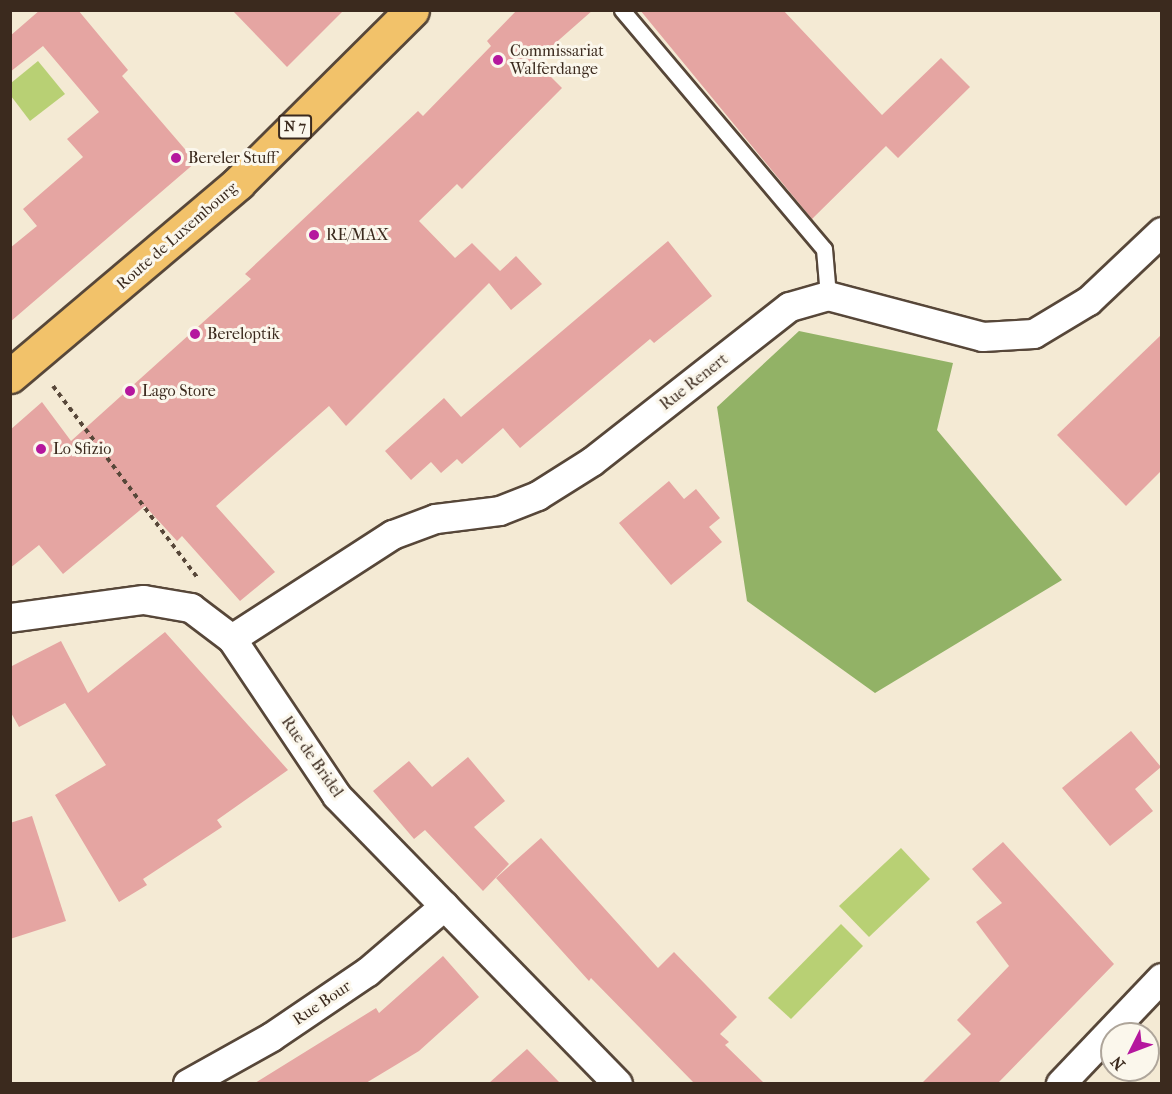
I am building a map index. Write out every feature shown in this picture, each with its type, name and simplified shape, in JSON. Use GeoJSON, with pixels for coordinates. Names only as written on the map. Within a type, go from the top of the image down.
{"type":"FeatureCollection","features":[{"type":"Feature","properties":{"kind":"main road","name":"Route de Luxembourg"},"geometry":{"type":"LineString","coordinates":[[10,376],[230,191],[412,10]]}},
{"type":"Feature","properties":{"kind":"street"},"geometry":{"type":"LineString","coordinates":[[828,296],[983,337],[1034,334],[1089,301],[1161,232]]}},
{"type":"Feature","properties":{"kind":"street","name":"Rue Renert"},"geometry":{"type":"LineString","coordinates":[[232,639],[393,535],[436,519],[500,511],[538,496],[592,462],[790,307],[828,296]]}},
{"type":"Feature","properties":{"kind":"street","name":"Rue de Bridel"},"geometry":{"type":"LineString","coordinates":[[10,618],[144,600],[190,608],[232,639],[337,796],[618,1083]]}},
{"type":"Feature","properties":{"kind":"street","name":"Rue Bour"},"geometry":{"type":"LineString","coordinates":[[188,1083],[272,1037],[358,978],[445,906]]}},
{"type":"Feature","properties":{"kind":"street"},"geometry":{"type":"LineString","coordinates":[[1060,1083],[1161,978]]}},
{"type":"Feature","properties":{"kind":"lane"},"geometry":{"type":"LineString","coordinates":[[622,10],[824,249],[828,296]]}},
{"type":"Feature","properties":{"kind":"path"},"geometry":{"type":"LineString","coordinates":[[53,386],[200,580]]}},
{"type":"Feature","properties":{"kind":"green space"},"geometry":{"type":"Polygon","coordinates":[[[38,61],[65,94],[30,121],[11,96],[11,83],[38,61]]]}},
{"type":"Feature","properties":{"kind":"green space"},"geometry":{"type":"Polygon","coordinates":[[[799,331],[953,363],[937,430],[1062,580],[875,693],[747,601],[717,407],[799,331]]]}},
{"type":"Feature","properties":{"kind":"green space"},"geometry":{"type":"Polygon","coordinates":[[[901,848],[930,879],[869,937],[839,906],[901,848]]]}},
{"type":"Feature","properties":{"kind":"green space"},"geometry":{"type":"Polygon","coordinates":[[[841,924],[863,946],[791,1019],[768,998],[841,924]]]}},
{"type":"Feature","properties":{"kind":"building"},"geometry":{"type":"Polygon","coordinates":[[[40,10],[78,10],[128,70],[122,76],[196,162],[10,322],[10,248],[37,226],[23,209],[83,157],[67,139],[99,112],[43,46],[10,72],[10,36],[40,10]]]}},
{"type":"Feature","properties":{"kind":"building"},"geometry":{"type":"Polygon","coordinates":[[[232,10],[344,10],[287,67],[232,10]]]}},
{"type":"Feature","properties":{"kind":"building"},"geometry":{"type":"Polygon","coordinates":[[[517,10],[593,10],[535,61],[562,88],[462,189],[457,184],[419,221],[455,258],[472,243],[500,271],[516,256],[542,284],[511,310],[489,283],[346,426],[329,406],[216,506],[275,572],[240,601],[182,536],[177,541],[145,506],[63,574],[39,545],[10,568],[10,430],[42,402],[71,441],[251,279],[245,274],[418,111],[423,116],[491,46],[487,41],[517,10]]]}},
{"type":"Feature","properties":{"kind":"building"},"geometry":{"type":"Polygon","coordinates":[[[640,10],[783,10],[882,115],[941,58],[970,87],[898,158],[886,146],[812,219],[640,10]]]}},
{"type":"Feature","properties":{"kind":"building"},"geometry":{"type":"Polygon","coordinates":[[[668,241],[712,296],[654,343],[650,339],[520,448],[503,428],[462,464],[457,459],[441,473],[431,462],[411,480],[385,451],[444,398],[461,417],[668,241]]]}},
{"type":"Feature","properties":{"kind":"building"},"geometry":{"type":"Polygon","coordinates":[[[1161,335],[1161,471],[1126,506],[1057,435],[1161,335]]]}},
{"type":"Feature","properties":{"kind":"building"},"geometry":{"type":"Polygon","coordinates":[[[669,481],[684,499],[696,489],[720,518],[709,527],[722,542],[671,585],[619,523],[669,481]]]}},
{"type":"Feature","properties":{"kind":"building"},"geometry":{"type":"Polygon","coordinates":[[[165,632],[288,770],[217,820],[222,827],[143,879],[147,885],[119,902],[55,795],[106,765],[65,703],[19,727],[10,711],[10,667],[61,641],[88,693],[165,632]]]}},
{"type":"Feature","properties":{"kind":"building"},"geometry":{"type":"Polygon","coordinates":[[[1131,731],[1161,767],[1135,789],[1153,811],[1110,846],[1062,788],[1131,731]]]}},
{"type":"Feature","properties":{"kind":"building"},"geometry":{"type":"Polygon","coordinates":[[[468,757],[505,801],[474,827],[509,864],[483,891],[425,830],[414,839],[373,791],[409,761],[432,787],[468,757]]]}},
{"type":"Feature","properties":{"kind":"building"},"geometry":{"type":"Polygon","coordinates":[[[32,816],[66,921],[10,939],[10,823],[32,816]]]}},
{"type":"Feature","properties":{"kind":"building"},"geometry":{"type":"Polygon","coordinates":[[[541,838],[658,968],[674,952],[737,1017],[720,1034],[729,1042],[725,1045],[764,1083],[694,1083],[591,978],[589,981],[496,878],[541,838]]]}},
{"type":"Feature","properties":{"kind":"building"},"geometry":{"type":"Polygon","coordinates":[[[1003,842],[1114,964],[998,1083],[922,1083],[971,1034],[957,1020],[1009,966],[976,922],[1002,903],[972,869],[1003,842]]]}},
{"type":"Feature","properties":{"kind":"building"},"geometry":{"type":"Polygon","coordinates":[[[443,956],[479,997],[419,1051],[366,1083],[255,1083],[376,1008],[379,1013],[443,956]]]}},
{"type":"Feature","properties":{"kind":"building"},"geometry":{"type":"Polygon","coordinates":[[[527,1049],[560,1083],[489,1083],[527,1049]]]}},
{"type":"Feature","properties":{"kind":"place","name":"Commissariat Walferdange"},"geometry":{"type":"Point","coordinates":[498,60]}},
{"type":"Feature","properties":{"kind":"place","name":"Bereler Stuff"},"geometry":{"type":"Point","coordinates":[176,158]}},
{"type":"Feature","properties":{"kind":"place","name":"RE/MAX"},"geometry":{"type":"Point","coordinates":[314,235]}},
{"type":"Feature","properties":{"kind":"place","name":"Bereloptik"},"geometry":{"type":"Point","coordinates":[195,334]}},
{"type":"Feature","properties":{"kind":"place","name":"Lago Store"},"geometry":{"type":"Point","coordinates":[130,391]}},
{"type":"Feature","properties":{"kind":"place","name":"Lo Sfizio"},"geometry":{"type":"Point","coordinates":[41,449]}}]}
